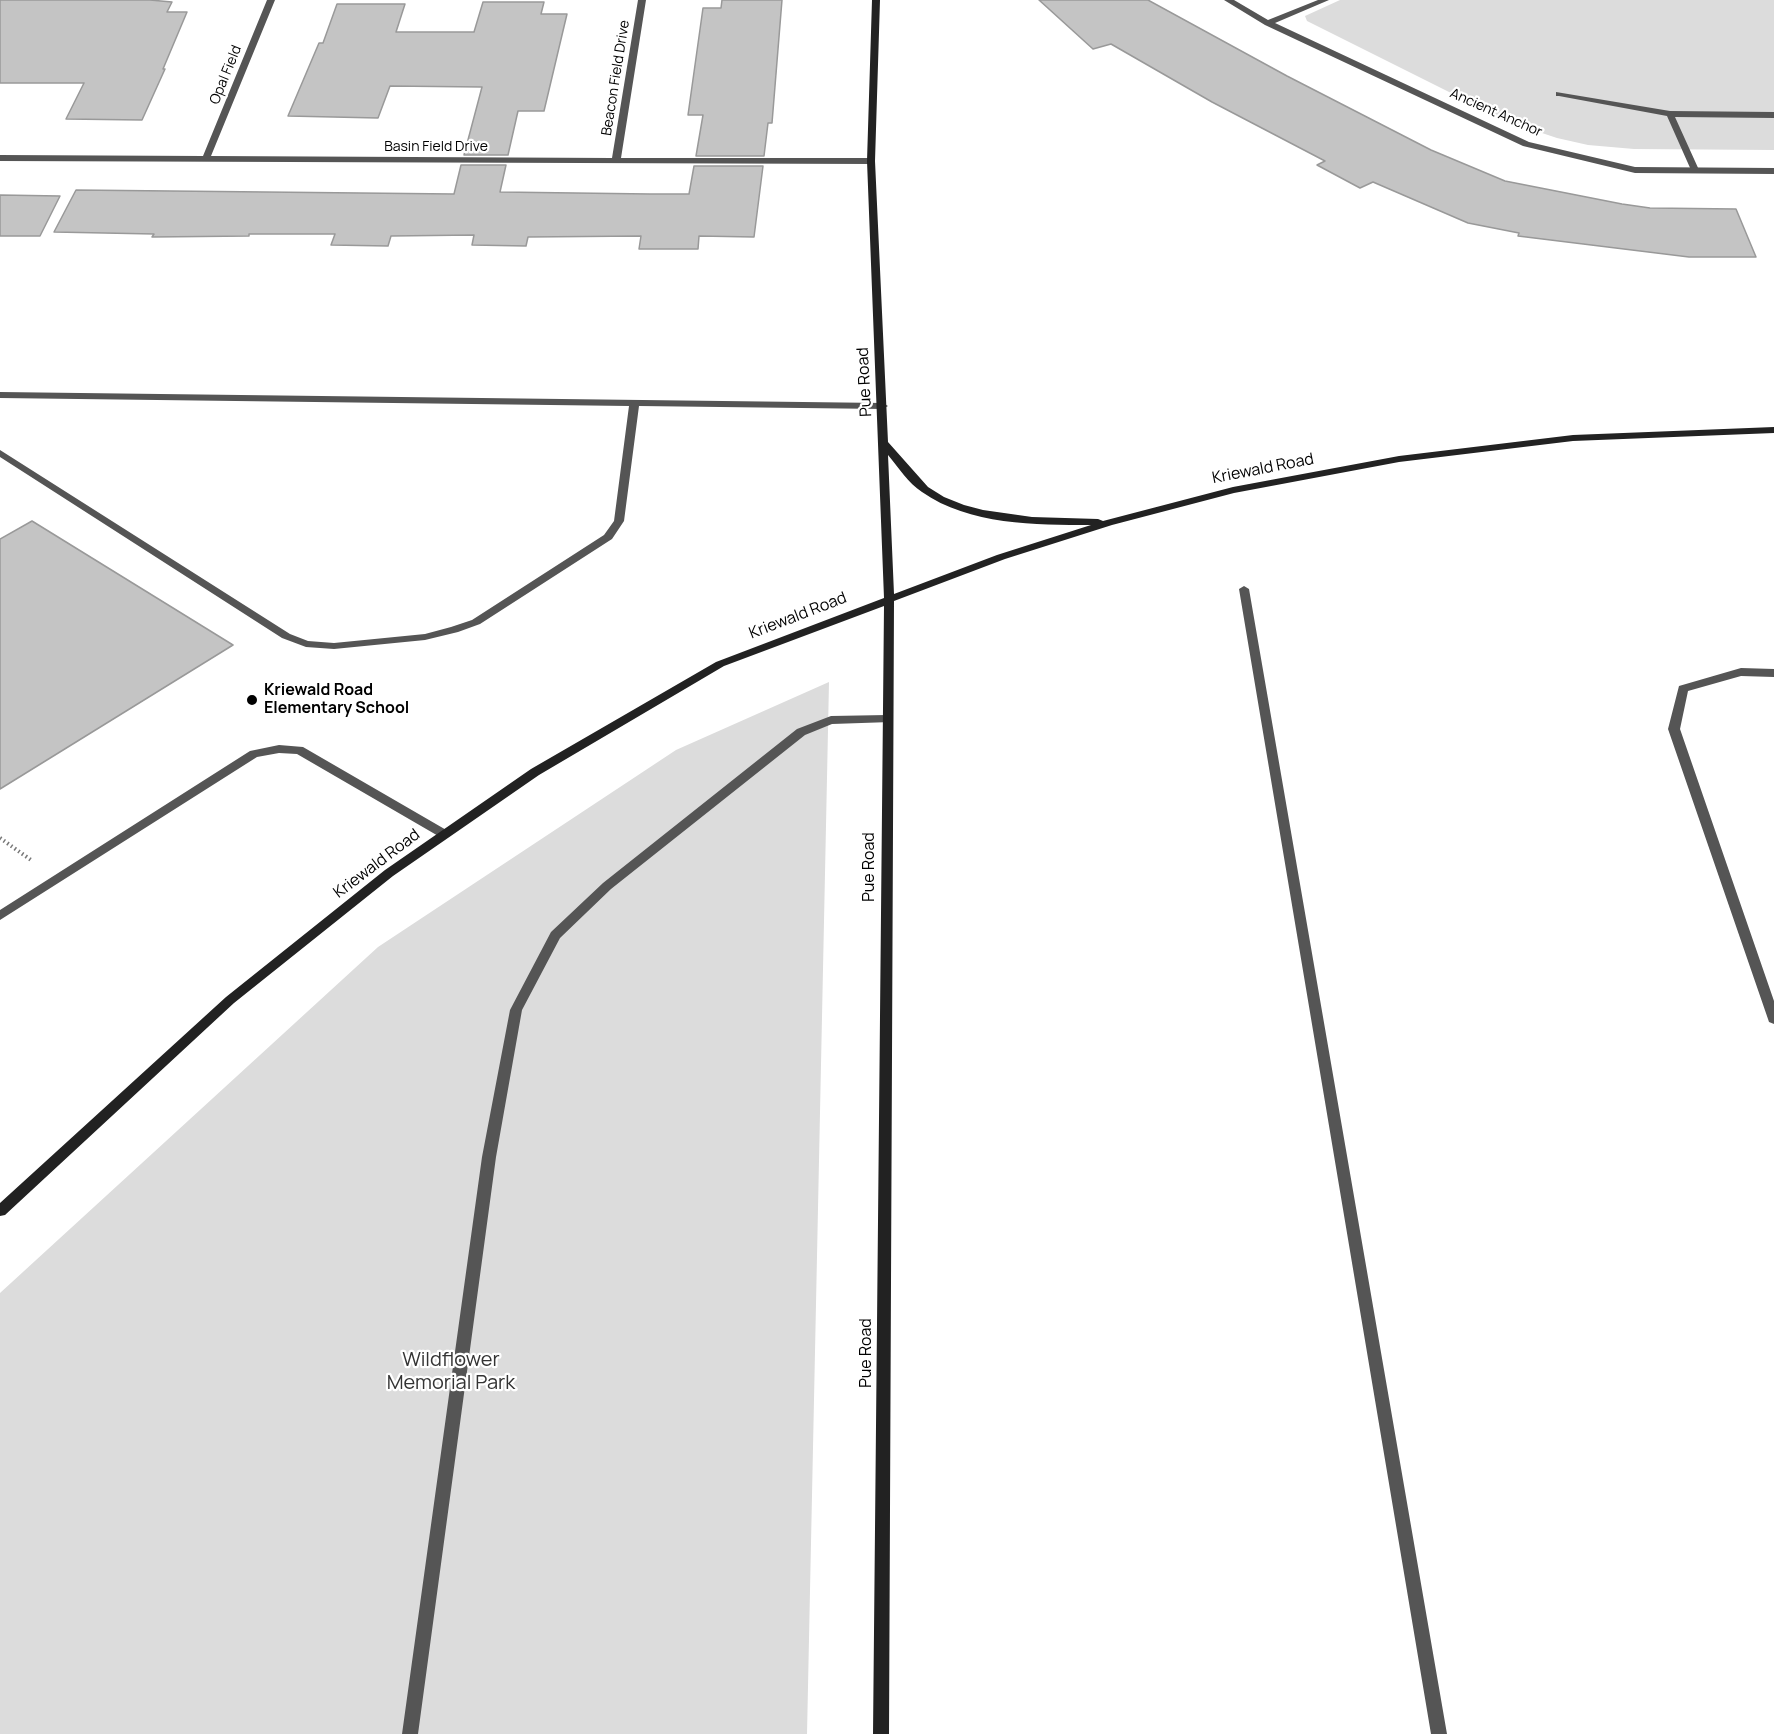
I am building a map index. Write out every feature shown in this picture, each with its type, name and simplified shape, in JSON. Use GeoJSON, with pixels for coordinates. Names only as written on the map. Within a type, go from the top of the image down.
{"type":"FeatureCollection","features":[{"type":"Feature","properties":{"kind":"street","name":"Opal Field"},"geometry":{"type":"LineString","coordinates":[[206,159],[271,0]]}},
{"type":"Feature","properties":{"kind":"street","name":"Beacon Field Drive"},"geometry":{"type":"LineString","coordinates":[[616,161],[642,0]]}},
{"type":"Feature","properties":{"kind":"street","name":"Pue Road"},"geometry":{"type":"LineString","coordinates":[[876,0],[871,160],[885,444],[889,598],[880,1734]]}},
{"type":"Feature","properties":{"kind":"street","name":"Ancient Anchor"},"geometry":{"type":"LineString","coordinates":[[1228,0],[1268,22],[1526,144],[1635,170],[1774,171]]}},
{"type":"Feature","properties":{"kind":"street"},"geometry":{"type":"LineString","coordinates":[[1268,22],[1325,0]]}},
{"type":"Feature","properties":{"kind":"street"},"geometry":{"type":"LineString","coordinates":[[1558,94],[1670,114],[1774,115]]}},
{"type":"Feature","properties":{"kind":"street"},"geometry":{"type":"LineString","coordinates":[[1670,114],[1695,170]]}},
{"type":"Feature","properties":{"kind":"street","name":"Basin Field Drive"},"geometry":{"type":"LineString","coordinates":[[0,158],[871,160]]}},
{"type":"Feature","properties":{"kind":"street"},"geometry":{"type":"LineString","coordinates":[[0,395],[883,406]]}},
{"type":"Feature","properties":{"kind":"street"},"geometry":{"type":"LineString","coordinates":[[0,453],[286,636],[306,644],[334,646],[425,638],[476,622],[608,537],[619,521],[634,403]]}},
{"type":"Feature","properties":{"kind":"street","name":"Kriewald Road"},"geometry":{"type":"LineString","coordinates":[[0,1210],[230,1000],[389,873],[535,772],[720,664],[1001,557],[1108,523],[1233,490],[1399,459],[1573,438],[1774,430]]}},
{"type":"Feature","properties":{"kind":"street"},"geometry":{"type":"LineString","coordinates":[[885,444],[924,489],[946,502],[974,510],[1044,521],[1108,523]]}},
{"type":"Feature","properties":{"kind":"street"},"geometry":{"type":"LineString","coordinates":[[1244,589],[1439,1734]]}},
{"type":"Feature","properties":{"kind":"street"},"geometry":{"type":"LineString","coordinates":[[1774,673],[1741,672],[1683,689],[1674,729],[1774,1019]]}},
{"type":"Feature","properties":{"kind":"street"},"geometry":{"type":"LineString","coordinates":[[411,1734],[489,1157],[516,1010],[555,935],[607,886],[801,732],[831,720],[888,719]]}},
{"type":"Feature","properties":{"kind":"street"},"geometry":{"type":"LineString","coordinates":[[0,916],[254,754],[279,749],[299,750],[444,834]]}},
{"type":"Feature","properties":{"kind":"green space"},"geometry":{"type":"Polygon","coordinates":[[[1340,0],[1774,0],[1774,150],[1634,149],[1588,145],[1557,138],[1509,122],[1307,21],[1305,16],[1340,0]]]}},
{"type":"Feature","properties":{"kind":"green space","name":"Wildflower Memorial Park"},"geometry":{"type":"Polygon","coordinates":[[[829,682],[807,1734],[0,1734],[0,1293],[378,947],[676,750],[829,682]]]}},
{"type":"Feature","properties":{"kind":"building"},"geometry":{"type":"Polygon","coordinates":[[[0,0],[150,0],[172,2],[167,12],[187,12],[142,120],[66,119],[84,83],[0,83],[0,0]]]}},
{"type":"Feature","properties":{"kind":"building"},"geometry":{"type":"Polygon","coordinates":[[[722,0],[782,0],[772,123],[768,123],[764,156],[696,156],[703,115],[688,115],[703,8],[721,8],[722,0]]]}},
{"type":"Feature","properties":{"kind":"building"},"geometry":{"type":"Polygon","coordinates":[[[1039,0],[1148,0],[1287,76],[1431,150],[1505,181],[1650,208],[1736,209],[1756,257],[1689,257],[1518,236],[1519,233],[1468,223],[1373,182],[1360,188],[1317,165],[1325,161],[1212,102],[1111,44],[1093,49],[1039,0]]]}},
{"type":"Feature","properties":{"kind":"building"},"geometry":{"type":"Polygon","coordinates":[[[483,2],[544,2],[541,14],[567,14],[544,111],[518,111],[508,155],[464,155],[482,87],[390,86],[378,118],[288,116],[319,43],[323,43],[337,4],[405,4],[396,32],[474,32],[483,2]]]}},
{"type":"Feature","properties":{"kind":"building"},"geometry":{"type":"Polygon","coordinates":[[[461,165],[506,165],[500,192],[650,194],[689,194],[694,166],[763,166],[754,237],[699,236],[698,249],[639,249],[641,236],[528,237],[526,246],[472,245],[474,235],[391,236],[388,246],[331,245],[335,234],[152,237],[154,234],[54,232],[76,190],[454,194],[461,165]]]}},
{"type":"Feature","properties":{"kind":"building"},"geometry":{"type":"Polygon","coordinates":[[[0,195],[60,196],[40,236],[0,236],[0,195]]]}},
{"type":"Feature","properties":{"kind":"building"},"geometry":{"type":"Polygon","coordinates":[[[32,521],[233,645],[0,789],[0,539],[32,521]]]}},
{"type":"Feature","properties":{"kind":"place","name":"Kriewald Road Elementary School"},"geometry":{"type":"Point","coordinates":[252,700]}}]}
